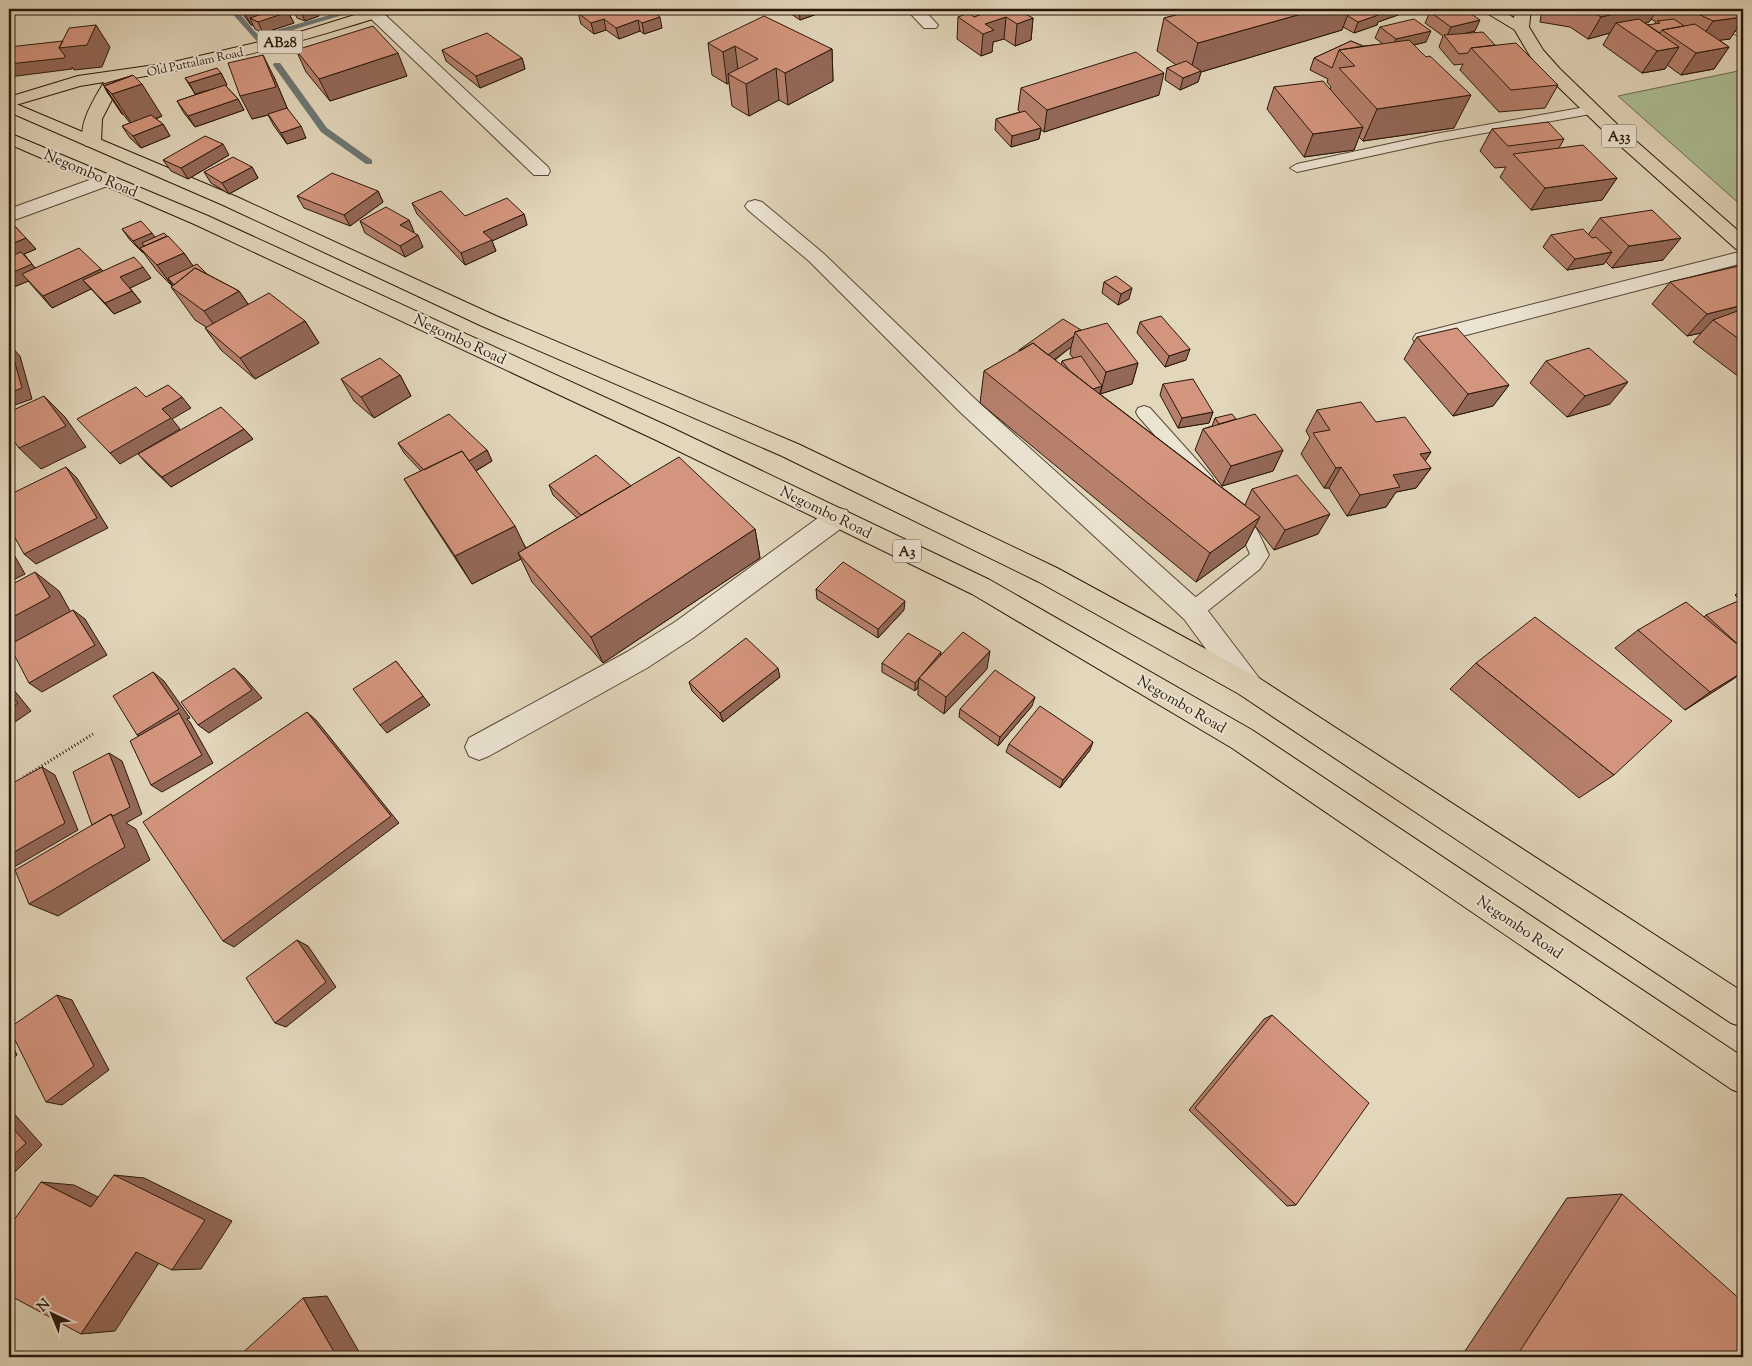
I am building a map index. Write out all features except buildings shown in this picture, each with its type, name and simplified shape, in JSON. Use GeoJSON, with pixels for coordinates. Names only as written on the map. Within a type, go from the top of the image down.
{"type":"FeatureCollection","features":[{"type":"Feature","properties":{"kind":"main road"},"geometry":{"type":"LineString","coordinates":[[1488,9],[1521,27],[1522,9]]}},
{"type":"Feature","properties":{"kind":"main road","name":"Old Puttalam Road"},"geometry":{"type":"LineString","coordinates":[[11,108],[78,80],[115,77],[169,68],[295,39],[382,11]]}},
{"type":"Feature","properties":{"kind":"main road","name":"A33"},"geometry":{"type":"LineString","coordinates":[[1521,27],[1536,52],[1591,110],[1743,245]]}},
{"type":"Feature","properties":{"kind":"main road"},"geometry":{"type":"LineString","coordinates":[[92,142],[92,126],[96,111],[115,77]]}},
{"type":"Feature","properties":{"kind":"main road","name":"Old Puttalam Road"},"geometry":{"type":"LineString","coordinates":[[11,108],[75,93],[115,77]]}},
{"type":"Feature","properties":{"kind":"main road"},"geometry":{"type":"LineString","coordinates":[[9,86],[78,80]]}},
{"type":"Feature","properties":{"kind":"main road","name":"Negombo Road"},"geometry":{"type":"LineString","coordinates":[[11,108],[230,201],[489,322],[790,450],[1048,575],[1249,686],[1743,1011]]}},
{"type":"Feature","properties":{"kind":"main road","name":"Negombo Road"},"geometry":{"type":"LineString","coordinates":[[9,138],[201,220],[838,517],[981,587],[1242,739],[1743,1077]]}},
{"type":"Feature","properties":{"kind":"street"},"geometry":{"type":"LineString","coordinates":[[914,9],[930,25]]}},
{"type":"Feature","properties":{"kind":"street"},"geometry":{"type":"LineString","coordinates":[[382,11],[541,171]]}},
{"type":"Feature","properties":{"kind":"street"},"geometry":{"type":"LineString","coordinates":[[9,216],[106,180]]}},
{"type":"Feature","properties":{"kind":"street"},"geometry":{"type":"LineString","coordinates":[[755,206],[816,256],[967,405],[1193,611],[1249,686]]}},
{"type":"Feature","properties":{"kind":"street"},"geometry":{"type":"LineString","coordinates":[[1420,340],[1743,257]]}},
{"type":"Feature","properties":{"kind":"street"},"geometry":{"type":"LineString","coordinates":[[478,747],[638,660],[684,630],[838,517]]}},
{"type":"Feature","properties":{"kind":"lane"},"geometry":{"type":"LineString","coordinates":[[1296,168],[1435,138],[1591,110]]}},
{"type":"Feature","properties":{"kind":"lane"},"geometry":{"type":"LineString","coordinates":[[1144,412],[1250,532],[1260,555],[1253,564],[1193,611]]}},
{"type":"Feature","properties":{"kind":"path"},"geometry":{"type":"LineString","coordinates":[[17,781],[93,734]]}},
{"type":"Feature","properties":{"kind":"green space"},"geometry":{"type":"Polygon","coordinates":[[[1743,70],[1743,207],[1618,96],[1743,70]]]}},
{"type":"Feature","properties":{"kind":"waterway"},"geometry":{"type":"LineString","coordinates":[[232,9],[262,45]]}},
{"type":"Feature","properties":{"kind":"waterway"},"geometry":{"type":"LineString","coordinates":[[257,38],[359,9]]}},
{"type":"Feature","properties":{"kind":"waterway"},"geometry":{"type":"LineString","coordinates":[[277,65],[324,130],[369,162]]}},
{"type":"Feature","properties":{"kind":"railway"},"geometry":{"type":"LineString","coordinates":[[1706,9],[1743,27]]}},
{"type":"Feature","properties":{"kind":"railway"},"geometry":{"type":"LineString","coordinates":[[1721,26],[1743,37]]}}]}
